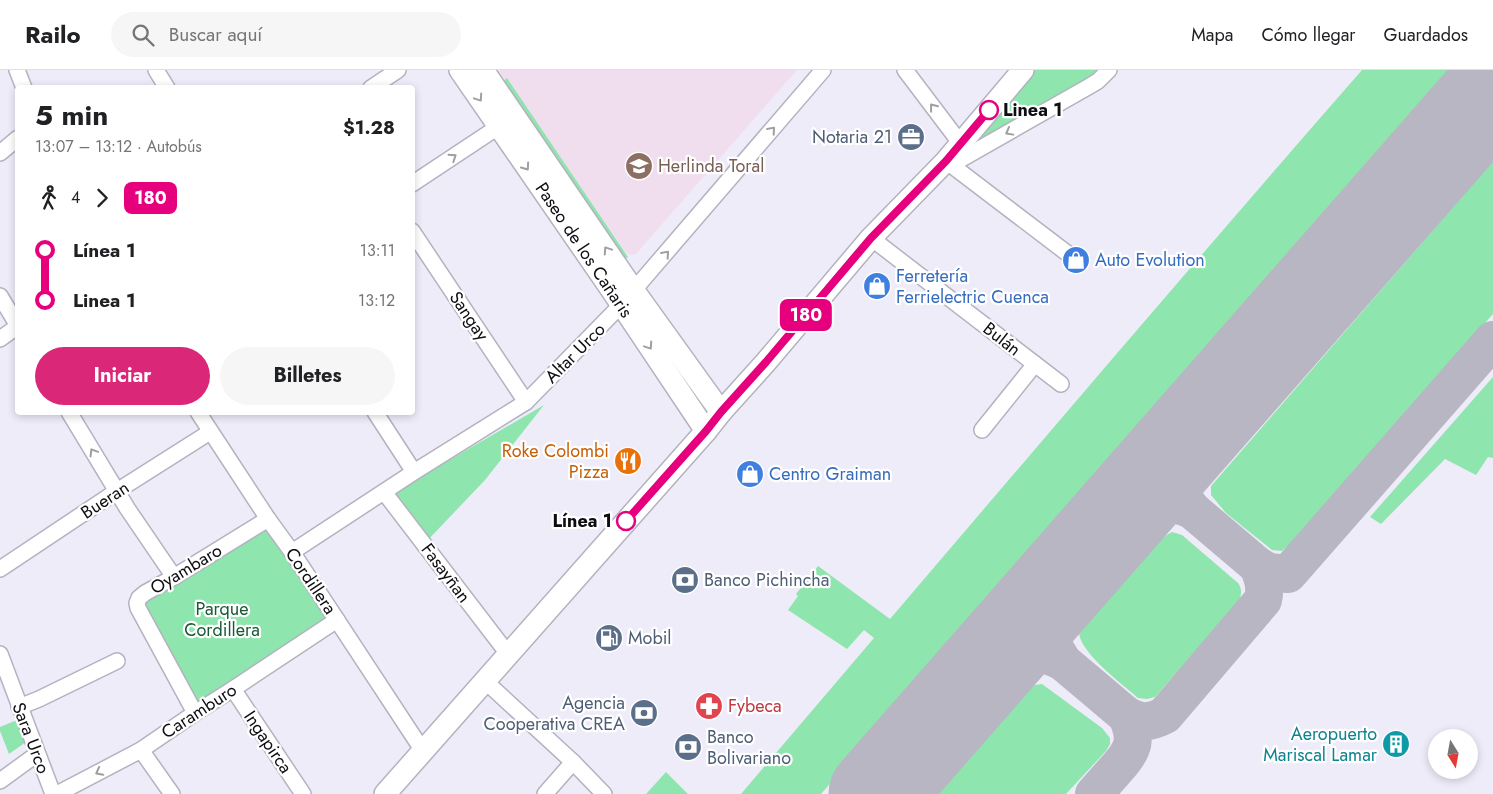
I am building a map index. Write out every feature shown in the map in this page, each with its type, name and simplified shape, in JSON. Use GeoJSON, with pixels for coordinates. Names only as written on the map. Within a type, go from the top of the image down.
{"type":"FeatureCollection","features":[{"type":"Feature","properties":{"kind":"main road","name":"Paseo de los Cañaris"},"geometry":{"type":"LineString","coordinates":[[460,70],[507,121],[628,298],[706,431]]}},
{"type":"Feature","properties":{"kind":"main road","name":"Paseo de los Cañaris"},"geometry":{"type":"LineString","coordinates":[[483,70],[507,121]]}},
{"type":"Feature","properties":{"kind":"main road"},"geometry":{"type":"LineString","coordinates":[[385,794],[706,431],[871,238],[949,163],[961,144],[1023,70]]}},
{"type":"Feature","properties":{"kind":"main road","name":"Paseo de los Cañaris"},"geometry":{"type":"LineString","coordinates":[[628,298],[721,412]]}},
{"type":"Feature","properties":{"kind":"street"},"geometry":{"type":"LineString","coordinates":[[17,70],[23,85]]}},
{"type":"Feature","properties":{"kind":"street"},"geometry":{"type":"LineString","coordinates":[[156,70],[165,85]]}},
{"type":"Feature","properties":{"kind":"street"},"geometry":{"type":"LineString","coordinates":[[375,85],[398,70]]}},
{"type":"Feature","properties":{"kind":"street","name":"Altar Urco"},"geometry":{"type":"LineString","coordinates":[[292,552],[414,472],[526,402],[628,298],[824,70]]}},
{"type":"Feature","properties":{"kind":"street"},"geometry":{"type":"LineString","coordinates":[[905,70],[961,144]]}},
{"type":"Feature","properties":{"kind":"street"},"geometry":{"type":"LineString","coordinates":[[1076,260],[949,163],[1088,87],[1098,81],[1109,70]]}},
{"type":"Feature","properties":{"kind":"street"},"geometry":{"type":"LineString","coordinates":[[415,182],[507,121]]}},
{"type":"Feature","properties":{"kind":"street"},"geometry":{"type":"LineString","coordinates":[[0,153],[15,140]]}},
{"type":"Feature","properties":{"kind":"street","name":"Sangay"},"geometry":{"type":"LineString","coordinates":[[415,236],[526,402]]}},
{"type":"Feature","properties":{"kind":"street","name":"Bulán"},"geometry":{"type":"LineString","coordinates":[[871,238],[1061,384]]}},
{"type":"Feature","properties":{"kind":"street"},"geometry":{"type":"LineString","coordinates":[[0,296],[15,321]]}},
{"type":"Feature","properties":{"kind":"street"},"geometry":{"type":"LineString","coordinates":[[0,339],[15,328]]}},
{"type":"Feature","properties":{"kind":"street"},"geometry":{"type":"LineString","coordinates":[[982,430],[1035,364]]}},
{"type":"Feature","properties":{"kind":"street"},"geometry":{"type":"LineString","coordinates":[[71,415],[127,508],[174,577]]}},
{"type":"Feature","properties":{"kind":"street","name":"Cordillera"},"geometry":{"type":"LineString","coordinates":[[200,415],[423,751]]}},
{"type":"Feature","properties":{"kind":"street"},"geometry":{"type":"LineString","coordinates":[[377,415],[414,472]]}},
{"type":"Feature","properties":{"kind":"street","name":"Bueran"},"geometry":{"type":"LineString","coordinates":[[0,569],[210,432]]}},
{"type":"Feature","properties":{"kind":"street","name":"Fasayñan"},"geometry":{"type":"LineString","coordinates":[[384,492],[508,654]]}},
{"type":"Feature","properties":{"kind":"street","name":"Oyambaro"},"geometry":{"type":"LineString","coordinates":[[195,713],[137,603],[139,598],[145,593],[268,519]]}},
{"type":"Feature","properties":{"kind":"street","name":"Caramburo"},"geometry":{"type":"LineString","coordinates":[[57,794],[141,750],[337,620]]}},
{"type":"Feature","properties":{"kind":"street","name":"Sara Urco"},"geometry":{"type":"LineString","coordinates":[[0,654],[53,794]]}},
{"type":"Feature","properties":{"kind":"street"},"geometry":{"type":"LineString","coordinates":[[19,706],[39,699],[117,661]]}},
{"type":"Feature","properties":{"kind":"street"},"geometry":{"type":"LineString","coordinates":[[485,681],[573,762],[604,794]]}},
{"type":"Feature","properties":{"kind":"street","name":"Ingapirca"},"geometry":{"type":"LineString","coordinates":[[233,689],[303,794]]}},
{"type":"Feature","properties":{"kind":"street"},"geometry":{"type":"LineString","coordinates":[[141,750],[172,794]]}},
{"type":"Feature","properties":{"kind":"street"},"geometry":{"type":"LineString","coordinates":[[0,782],[37,754]]}},
{"type":"Feature","properties":{"kind":"street"},"geometry":{"type":"LineString","coordinates":[[545,794],[573,762]]}},
{"type":"Feature","properties":{"kind":"shaded area","name":"Herlinda Toral"},"geometry":{"type":"Polygon","coordinates":[[[498,70],[797,70],[636,254],[631,255],[626,253],[498,70]]]}},
{"type":"Feature","properties":{"kind":"green space"},"geometry":{"type":"Polygon","coordinates":[[[1026,70],[1100,70],[1066,99],[951,163],[1026,70]]]}},
{"type":"Feature","properties":{"kind":"green space"},"geometry":{"type":"Polygon","coordinates":[[[1362,70],[1453,70],[821,794],[741,794],[874,638],[864,630],[847,649],[788,610],[798,596],[796,594],[818,566],[890,619],[1362,70]]]}},
{"type":"Feature","properties":{"kind":"green space"},"geometry":{"type":"Polygon","coordinates":[[[507,78],[628,257],[619,264],[497,86],[507,78]]]}},
{"type":"Feature","properties":{"kind":"green space"},"geometry":{"type":"Polygon","coordinates":[[[1493,161],[1493,314],[1297,538],[1282,551],[1272,550],[1226,513],[1211,495],[1211,486],[1493,161]]]}},
{"type":"Feature","properties":{"kind":"green space"},"geometry":{"type":"Polygon","coordinates":[[[1493,377],[1493,458],[1488,457],[1476,475],[1445,459],[1381,524],[1370,517],[1493,377]]]}},
{"type":"Feature","properties":{"kind":"green space"},"geometry":{"type":"Polygon","coordinates":[[[544,405],[485,480],[425,543],[389,495],[544,405]]]}},
{"type":"Feature","properties":{"kind":"green space","name":"Parque Cordillera"},"geometry":{"type":"Polygon","coordinates":[[[267,525],[332,619],[197,706],[141,600],[267,525]]]}},
{"type":"Feature","properties":{"kind":"green space"},"geometry":{"type":"Polygon","coordinates":[[[1172,532],[1182,535],[1238,583],[1241,589],[1241,596],[1239,601],[1155,697],[1147,699],[1138,698],[1095,660],[1082,642],[1079,634],[1158,540],[1172,532]]]}},
{"type":"Feature","properties":{"kind":"green space"},"geometry":{"type":"Polygon","coordinates":[[[1042,684],[1102,728],[1110,738],[1110,744],[1106,751],[1066,794],[929,794],[1024,690],[1042,684]]]}},
{"type":"Feature","properties":{"kind":"green space"},"geometry":{"type":"Polygon","coordinates":[[[17,720],[26,742],[9,754],[0,727],[17,720]]]}},
{"type":"Feature","properties":{"kind":"green space"},"geometry":{"type":"Polygon","coordinates":[[[666,772],[688,794],[646,794],[666,772]]]}},
{"type":"Feature","properties":{"kind":"taxiway"},"geometry":{"type":"LineString","coordinates":[[1094,794],[1131,749],[1133,738],[1127,716],[1146,721],[1155,720],[1165,715],[1263,600],[1264,583],[1258,566],[1269,572],[1288,574],[1493,340]]}},
{"type":"Feature","properties":{"kind":"taxiway"},"geometry":{"type":"LineString","coordinates":[[1192,510],[1180,489],[1179,469],[1196,429]]}},
{"type":"Feature","properties":{"kind":"taxiway"},"geometry":{"type":"LineString","coordinates":[[1110,526],[1134,508],[1157,501],[1176,504],[1192,510],[1258,566]]}},
{"type":"Feature","properties":{"kind":"taxiway"},"geometry":{"type":"LineString","coordinates":[[1062,581],[1049,616],[1051,642],[1063,662],[1127,716]]}},
{"type":"Feature","properties":{"kind":"taxiway"},"geometry":{"type":"LineString","coordinates":[[972,685],[997,663],[1006,657],[1020,653],[1035,653],[1063,662]]}},
{"type":"Feature","properties":{"kind":"taxiway"},"geometry":{"type":"LineString","coordinates":[[882,794],[899,768]]}},
{"type":"Feature","properties":{"kind":"runway"},"geometry":{"type":"LineString","coordinates":[[876,794],[1493,90]]}},
{"type":"Feature","properties":{"kind":"bus line","name":"180"},"geometry":{"type":"LineString","coordinates":[[626,521],[766,362],[871,238],[946,161],[989,110]]}},
{"type":"Feature","properties":{"kind":"place","name":"Linea 1"},"geometry":{"type":"Point","coordinates":[989,110]}},
{"type":"Feature","properties":{"kind":"place","name":"Notaria 21"},"geometry":{"type":"Point","coordinates":[911,137]}},
{"type":"Feature","properties":{"kind":"place","name":"Herlinda Toral"},"geometry":{"type":"Point","coordinates":[639,166]}},
{"type":"Feature","properties":{"kind":"place","name":"Auto Evolution"},"geometry":{"type":"Point","coordinates":[1076,260]}},
{"type":"Feature","properties":{"kind":"place","name":"Ferretería Ferrielectric Cuenca"},"geometry":{"type":"Point","coordinates":[877,286]}},
{"type":"Feature","properties":{"kind":"place","name":"Roke Colombi Pizza"},"geometry":{"type":"Point","coordinates":[628,461]}},
{"type":"Feature","properties":{"kind":"place","name":"Centro Graiman"},"geometry":{"type":"Point","coordinates":[750,474]}},
{"type":"Feature","properties":{"kind":"place","name":"Línea 1"},"geometry":{"type":"Point","coordinates":[626,521]}},
{"type":"Feature","properties":{"kind":"place","name":"Banco Pichincha"},"geometry":{"type":"Point","coordinates":[685,580]}},
{"type":"Feature","properties":{"kind":"place","name":"Mobil"},"geometry":{"type":"Point","coordinates":[609,638]}},
{"type":"Feature","properties":{"kind":"place","name":"Fybeca"},"geometry":{"type":"Point","coordinates":[709,706]}},
{"type":"Feature","properties":{"kind":"place","name":"Agencia Cooperativa CREA"},"geometry":{"type":"Point","coordinates":[644,713]}},
{"type":"Feature","properties":{"kind":"place","name":"Aeropuerto Mariscal Lamar"},"geometry":{"type":"Point","coordinates":[1396,744]}},
{"type":"Feature","properties":{"kind":"place","name":"Banco Bolivariano"},"geometry":{"type":"Point","coordinates":[688,747]}}]}
